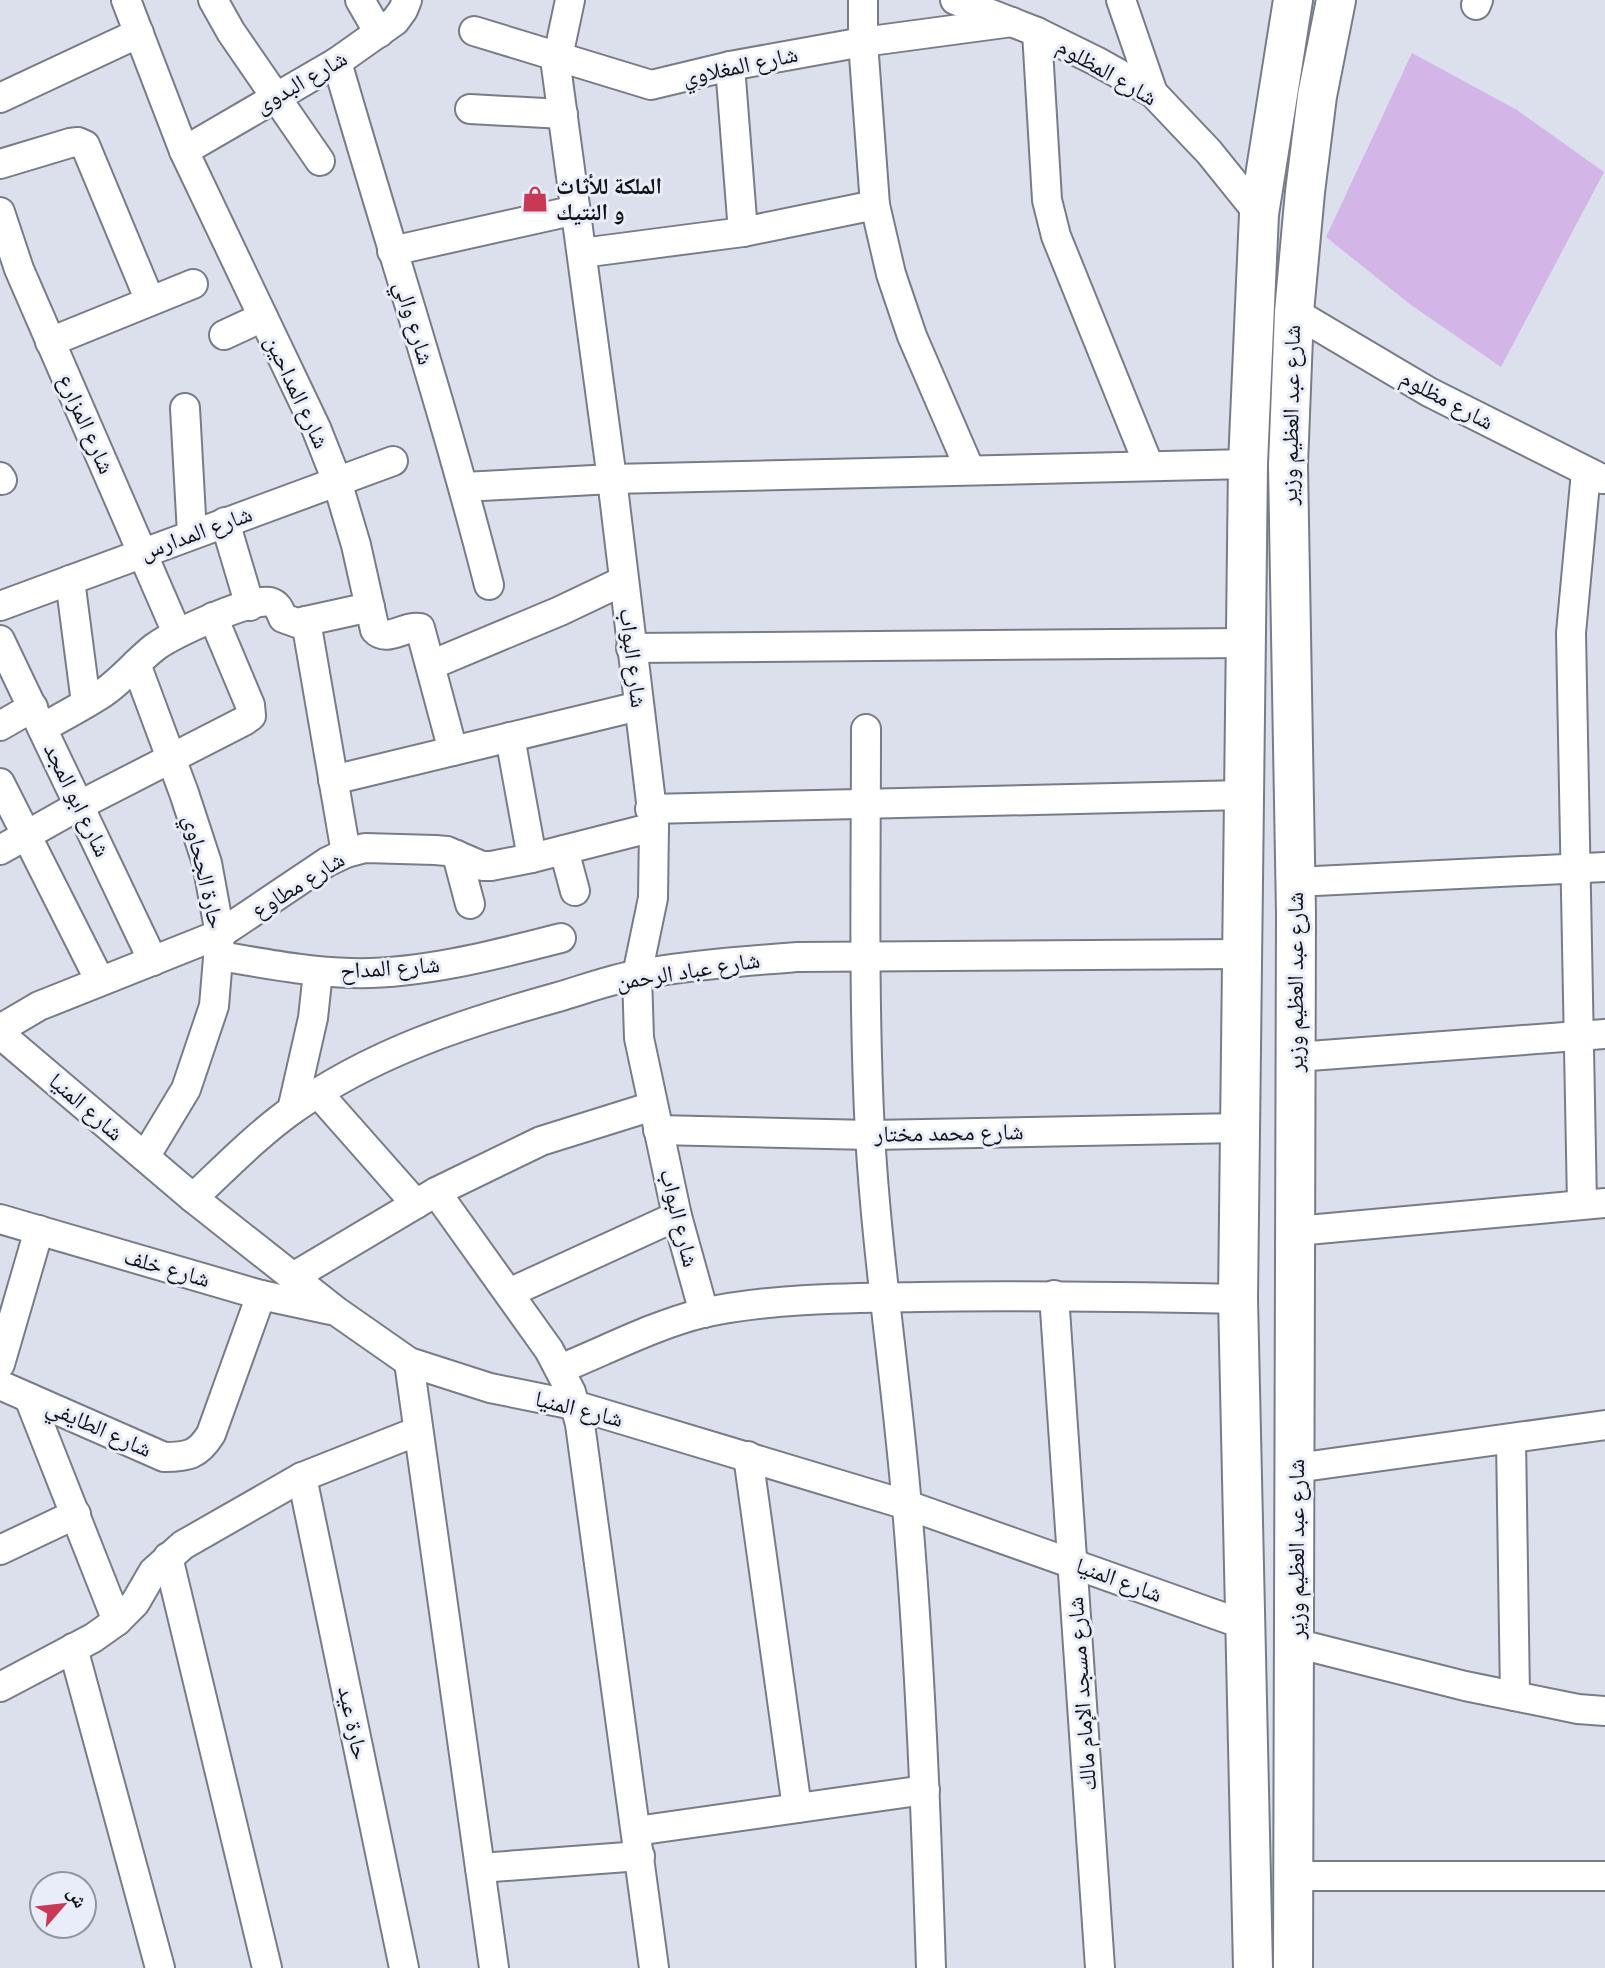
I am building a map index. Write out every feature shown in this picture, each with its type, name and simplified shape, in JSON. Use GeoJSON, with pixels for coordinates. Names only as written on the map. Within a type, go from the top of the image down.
{"type":"FeatureCollection","features":[{"type":"Feature","properties":{"kind":"street","name":"شارع المداحين"},"geometry":{"type":"LineString","coordinates":[[126,0],[184,151],[316,428],[337,481],[356,545],[375,630],[381,636],[412,627],[420,628],[453,751]]}},
{"type":"Feature","properties":{"kind":"street"},"geometry":{"type":"LineString","coordinates":[[212,0],[320,161]]}},
{"type":"Feature","properties":{"kind":"street"},"geometry":{"type":"LineString","coordinates":[[360,0],[379,33]]}},
{"type":"Feature","properties":{"kind":"street","name":"شارع البدوى"},"geometry":{"type":"LineString","coordinates":[[184,151],[337,62],[395,21],[407,0]]}},
{"type":"Feature","properties":{"kind":"street","name":"شارع البواب"},"geometry":{"type":"LineString","coordinates":[[570,0],[556,66],[612,480],[652,818],[653,898],[638,975],[639,1038],[677,1216],[704,1313]]}},
{"type":"Feature","properties":{"kind":"street"},"geometry":{"type":"LineString","coordinates":[[863,0],[863,42],[875,205],[891,274],[912,335],[970,470]]}},
{"type":"Feature","properties":{"kind":"street","name":"شارع المظلوم"},"geometry":{"type":"LineString","coordinates":[[955,0],[1025,27],[1096,61],[1153,93],[1209,152],[1262,197]]}},
{"type":"Feature","properties":{"kind":"street"},"geometry":{"type":"LineString","coordinates":[[1121,0],[1153,93]]}},
{"type":"Feature","properties":{"kind":"street","name":"شارع عبد العظيم وزير"},"geometry":{"type":"LineString","coordinates":[[1253,1968],[1238,1299],[1248,464],[1262,197],[1293,0]]}},
{"type":"Feature","properties":{"kind":"street","name":"شارع عبد العظيم وزير"},"geometry":{"type":"LineString","coordinates":[[1293,1968],[1296,898],[1288,465],[1294,312],[1305,192],[1318,96],[1336,0]]}},
{"type":"Feature","properties":{"kind":"street"},"geometry":{"type":"LineString","coordinates":[[1025,27],[1047,200],[1056,236],[1149,466]]}},
{"type":"Feature","properties":{"kind":"street","name":"شارع المغلاوي"},"geometry":{"type":"LineString","coordinates":[[474,31],[651,85],[730,66],[863,42],[1025,27]]}},
{"type":"Feature","properties":{"kind":"street"},"geometry":{"type":"LineString","coordinates":[[0,98],[139,33]]}},
{"type":"Feature","properties":{"kind":"street","name":"شارع والي"},"geometry":{"type":"LineString","coordinates":[[337,62],[464,486],[489,585]]}},
{"type":"Feature","properties":{"kind":"street"},"geometry":{"type":"LineString","coordinates":[[730,66],[743,232]]}},
{"type":"Feature","properties":{"kind":"street"},"geometry":{"type":"LineString","coordinates":[[470,109],[563,114]]}},
{"type":"Feature","properties":{"kind":"street"},"geometry":{"type":"LineString","coordinates":[[0,164],[78,142],[85,145],[150,301]]}},
{"type":"Feature","properties":{"kind":"street"},"geometry":{"type":"LineString","coordinates":[[1262,197],[1283,192],[1305,192]]}},
{"type":"Feature","properties":{"kind":"street"},"geometry":{"type":"LineString","coordinates":[[582,253],[743,232],[875,205]]}},
{"type":"Feature","properties":{"kind":"street"},"geometry":{"type":"LineString","coordinates":[[392,251],[576,210]]}},
{"type":"Feature","properties":{"kind":"street","name":"شارع المزارع"},"geometry":{"type":"LineString","coordinates":[[0,212],[14,257],[177,633]]}},
{"type":"Feature","properties":{"kind":"street"},"geometry":{"type":"LineString","coordinates":[[1257,262],[1279,260],[1298,272]]}},
{"type":"Feature","properties":{"kind":"street"},"geometry":{"type":"LineString","coordinates":[[50,342],[193,284]]}},
{"type":"Feature","properties":{"kind":"street","name":"شارع مظلوم"},"geometry":{"type":"LineString","coordinates":[[1294,312],[1429,393],[1596,476]]}},
{"type":"Feature","properties":{"kind":"street"},"geometry":{"type":"LineString","coordinates":[[224,335],[262,317]]}},
{"type":"Feature","properties":{"kind":"street"},"geometry":{"type":"LineString","coordinates":[[185,408],[192,534]]}},
{"type":"Feature","properties":{"kind":"street","name":"شارع المدارس"},"geometry":{"type":"LineString","coordinates":[[0,606],[393,461]]}},
{"type":"Feature","properties":{"kind":"street"},"geometry":{"type":"LineString","coordinates":[[464,486],[1248,464]]}},
{"type":"Feature","properties":{"kind":"street"},"geometry":{"type":"LineString","coordinates":[[1296,1231],[1593,1204],[1592,1035],[1575,869],[1571,633],[1596,476]]}},
{"type":"Feature","properties":{"kind":"street"},"geometry":{"type":"LineString","coordinates":[[225,522],[250,606]]}},
{"type":"Feature","properties":{"kind":"street"},"geometry":{"type":"LineString","coordinates":[[70,580],[86,703]]}},
{"type":"Feature","properties":{"kind":"street"},"geometry":{"type":"LineString","coordinates":[[431,665],[560,611],[623,581]]}},
{"type":"Feature","properties":{"kind":"street"},"geometry":{"type":"LineString","coordinates":[[0,726],[86,703],[105,691],[156,647],[177,633],[213,617],[250,606],[272,603],[278,608],[282,618],[288,621],[306,621],[370,607]]}},
{"type":"Feature","properties":{"kind":"street"},"geometry":{"type":"LineString","coordinates":[[0,850],[251,716],[250,705],[213,617]]}},
{"type":"Feature","properties":{"kind":"street"},"geometry":{"type":"LineString","coordinates":[[306,621],[346,853]]}},
{"type":"Feature","properties":{"kind":"street","name":"شارع ابو المجد"},"geometry":{"type":"LineString","coordinates":[[0,640],[153,961]]}},
{"type":"Feature","properties":{"kind":"street"},"geometry":{"type":"LineString","coordinates":[[631,648],[1246,643]]}},
{"type":"Feature","properties":{"kind":"street","name":"حارة الجحاوي"},"geometry":{"type":"LineString","coordinates":[[136,664],[206,863],[219,945],[214,1006],[186,1089],[145,1157]]}},
{"type":"Feature","properties":{"kind":"street"},"geometry":{"type":"LineString","coordinates":[[333,780],[639,706]]}},
{"type":"Feature","properties":{"kind":"street"},"geometry":{"type":"LineString","coordinates":[[866,729],[866,955],[870,1135],[884,1297],[907,1505],[925,1790],[931,1968]]}},
{"type":"Feature","properties":{"kind":"street"},"geometry":{"type":"LineString","coordinates":[[510,737],[532,858]]}},
{"type":"Feature","properties":{"kind":"street"},"geometry":{"type":"LineString","coordinates":[[0,783],[100,981]]}},
{"type":"Feature","properties":{"kind":"street","name":"شارع مطاوع"},"geometry":{"type":"LineString","coordinates":[[0,1029],[39,1006],[100,981],[153,961],[219,945],[327,862],[365,848],[435,850],[457,855],[482,866],[564,850],[652,818],[866,804],[1244,795]]}},
{"type":"Feature","properties":{"kind":"street"},"geometry":{"type":"LineString","coordinates":[[564,850],[575,891]]}},
{"type":"Feature","properties":{"kind":"street"},"geometry":{"type":"LineString","coordinates":[[457,855],[470,904]]}},
{"type":"Feature","properties":{"kind":"street"},"geometry":{"type":"LineString","coordinates":[[1242,915],[1275,921],[1296,898],[1605,867]]}},
{"type":"Feature","properties":{"kind":"street","name":"شارع المداح"},"geometry":{"type":"LineString","coordinates":[[219,945],[318,972],[355,974],[423,968],[490,956],[561,938]]}},
{"type":"Feature","properties":{"kind":"street","name":"شارع عباد الرحمن"},"geometry":{"type":"LineString","coordinates":[[193,1198],[265,1131],[292,1110],[377,1060],[432,1035],[489,1016],[638,975],[750,961],[866,955],[1242,954]]}},
{"type":"Feature","properties":{"kind":"street"},"geometry":{"type":"LineString","coordinates":[[292,1110],[313,1018],[318,972]]}},
{"type":"Feature","properties":{"kind":"street"},"geometry":{"type":"LineString","coordinates":[[1241,995],[1264,992],[1286,996],[1296,1002]]}},
{"type":"Feature","properties":{"kind":"street","name":"شارع المنيا"},"geometry":{"type":"LineString","coordinates":[[0,1034],[193,1198],[336,1311],[409,1362],[490,1388],[575,1405],[907,1505],[1245,1625]]}},
{"type":"Feature","properties":{"kind":"street"},"geometry":{"type":"LineString","coordinates":[[1296,1056],[1592,1035]]}},
{"type":"Feature","properties":{"kind":"street"},"geometry":{"type":"LineString","coordinates":[[318,1093],[426,1198],[509,1293],[560,1369],[575,1405],[580,1423],[654,1968]]}},
{"type":"Feature","properties":{"kind":"street","name":"شارع محمد مختار"},"geometry":{"type":"LineString","coordinates":[[293,1277],[426,1198],[541,1141],[655,1118],[870,1135],[1240,1128]]}},
{"type":"Feature","properties":{"kind":"street"},"geometry":{"type":"LineString","coordinates":[[509,1293],[677,1216]]}},
{"type":"Feature","properties":{"kind":"street","name":"شارع خلف"},"geometry":{"type":"LineString","coordinates":[[0,1219],[261,1295],[336,1311]]}},
{"type":"Feature","properties":{"kind":"street"},"geometry":{"type":"LineString","coordinates":[[0,1364],[12,1288],[39,1230]]}},
{"type":"Feature","properties":{"kind":"street","name":"شارع الطايفي"},"geometry":{"type":"LineString","coordinates":[[0,1385],[164,1457],[185,1457],[202,1448],[211,1434],[261,1295]]}},
{"type":"Feature","properties":{"kind":"street"},"geometry":{"type":"LineString","coordinates":[[560,1369],[663,1326],[704,1313],[779,1302],[884,1297],[1054,1295],[1238,1299]]}},
{"type":"Feature","properties":{"kind":"street","name":"شارع مسجد الإمام مالك"},"geometry":{"type":"LineString","coordinates":[[1054,1295],[1100,1968]]}},
{"type":"Feature","properties":{"kind":"street"},"geometry":{"type":"LineString","coordinates":[[409,1362],[494,1968]]}},
{"type":"Feature","properties":{"kind":"street"},"geometry":{"type":"LineString","coordinates":[[29,1398],[117,1621]]}},
{"type":"Feature","properties":{"kind":"street"},"geometry":{"type":"LineString","coordinates":[[1296,1468],[1605,1426]]}},
{"type":"Feature","properties":{"kind":"street"},"geometry":{"type":"LineString","coordinates":[[0,1687],[93,1638],[117,1621],[135,1603],[153,1572],[183,1545],[302,1477],[418,1431]]}},
{"type":"Feature","properties":{"kind":"street"},"geometry":{"type":"LineString","coordinates":[[1511,1440],[1515,1696]]}},
{"type":"Feature","properties":{"kind":"street"},"geometry":{"type":"LineString","coordinates":[[748,1456],[797,1808]]}},
{"type":"Feature","properties":{"kind":"street","name":"حارة عيد"},"geometry":{"type":"LineString","coordinates":[[302,1477],[404,1968]]}},
{"type":"Feature","properties":{"kind":"street"},"geometry":{"type":"LineString","coordinates":[[0,1550],[76,1514]]}},
{"type":"Feature","properties":{"kind":"street"},"geometry":{"type":"LineString","coordinates":[[168,1557],[267,1968]]}},
{"type":"Feature","properties":{"kind":"street"},"geometry":{"type":"LineString","coordinates":[[1295,1643],[1465,1686],[1578,1709],[1605,1711]]}},
{"type":"Feature","properties":{"kind":"street"},"geometry":{"type":"LineString","coordinates":[[73,1648],[160,1968]]}},
{"type":"Feature","properties":{"kind":"street"},"geometry":{"type":"LineString","coordinates":[[480,1868],[638,1844],[797,1808],[925,1790]]}},
{"type":"Feature","properties":{"kind":"street"},"geometry":{"type":"LineString","coordinates":[[1294,1876],[1605,1876]]}},
{"type":"Feature","properties":{"kind":"shaded area"},"geometry":{"type":"Polygon","coordinates":[[[1412,53],[1517,110],[1604,172],[1501,367],[1411,305],[1326,237],[1412,53]]]}},
{"type":"Feature","properties":{"kind":"place","name":"الملكة للأثاث و النتيك"},"geometry":{"type":"Point","coordinates":[535,199]}}]}
